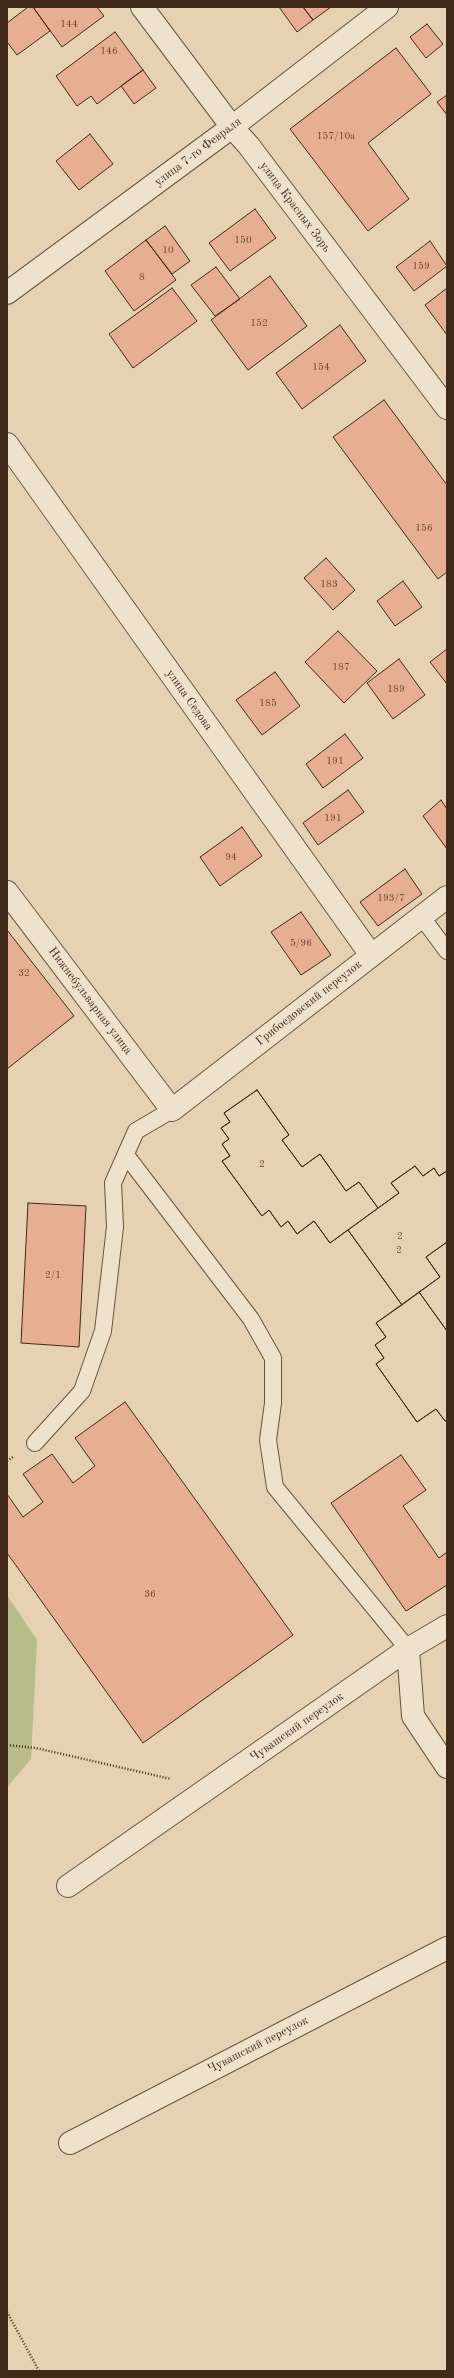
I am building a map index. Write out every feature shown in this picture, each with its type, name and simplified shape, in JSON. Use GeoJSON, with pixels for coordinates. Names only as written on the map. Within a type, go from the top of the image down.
{"type":"FeatureCollection","features":[{"type":"Feature","properties":{"kind":"street","name":"улица Красных Зорь"},"geometry":{"type":"LineString","coordinates":[[142,7],[447,408]]}},
{"type":"Feature","properties":{"kind":"street","name":"улица 7-го Февраля"},"geometry":{"type":"LineString","coordinates":[[7,293],[232,127],[387,7]]}},
{"type":"Feature","properties":{"kind":"street","name":"улица Седова"},"geometry":{"type":"LineString","coordinates":[[7,444],[370,955]]}},
{"type":"Feature","properties":{"kind":"street","name":"Нижнебульварная улица"},"geometry":{"type":"LineString","coordinates":[[7,892],[172,1110]]}},
{"type":"Feature","properties":{"kind":"street","name":"Грибоедовский переулок"},"geometry":{"type":"LineString","coordinates":[[172,1110],[370,955],[447,897]]}},
{"type":"Feature","properties":{"kind":"street","name":"Чувашский переулок"},"geometry":{"type":"LineString","coordinates":[[68,1886],[408,1649],[447,1626]]}},
{"type":"Feature","properties":{"kind":"street"},"geometry":{"type":"LineString","coordinates":[[408,1649],[414,1716],[447,1767]]}},
{"type":"Feature","properties":{"kind":"street","name":"Чувашский переулок"},"geometry":{"type":"LineString","coordinates":[[70,2142],[447,1948]]}},
{"type":"Feature","properties":{"kind":"lane"},"geometry":{"type":"LineString","coordinates":[[421,916],[447,951]]}},
{"type":"Feature","properties":{"kind":"lane"},"geometry":{"type":"LineString","coordinates":[[35,1443],[82,1391],[103,1331],[115,1227],[113,1183],[136,1131],[172,1110]]}},
{"type":"Feature","properties":{"kind":"lane"},"geometry":{"type":"LineString","coordinates":[[126,1155],[251,1319],[273,1358],[273,1403],[268,1440],[275,1487],[408,1649]]}},
{"type":"Feature","properties":{"kind":"path"},"geometry":{"type":"LineString","coordinates":[[7,1745],[36,1748],[209,1788]]}},
{"type":"Feature","properties":{"kind":"path"},"geometry":{"type":"LineString","coordinates":[[7,2312],[39,2371]]}},
{"type":"Feature","properties":{"kind":"green space"},"geometry":{"type":"Polygon","coordinates":[[[7,1595],[37,1640],[31,1759],[7,1787],[7,1595]]]}},
{"type":"Feature","properties":{"kind":"building"},"geometry":{"type":"Polygon","coordinates":[[[28,7],[33,7],[50,31],[17,55],[7,42],[7,23],[28,7]]]}},
{"type":"Feature","properties":{"kind":"building"},"geometry":{"type":"Polygon","coordinates":[[[33,7],[97,7],[104,16],[62,47],[33,7]]]}},
{"type":"Feature","properties":{"kind":"building"},"geometry":{"type":"Polygon","coordinates":[[[279,7],[303,7],[313,20],[297,32],[279,7]]]}},
{"type":"Feature","properties":{"kind":"building"},"geometry":{"type":"Polygon","coordinates":[[[303,7],[331,7],[313,20],[303,7]]]}},
{"type":"Feature","properties":{"kind":"building"},"geometry":{"type":"Polygon","coordinates":[[[427,24],[443,44],[426,58],[410,37],[427,24]]]}},
{"type":"Feature","properties":{"kind":"building"},"geometry":{"type":"Polygon","coordinates":[[[115,32],[143,70],[97,104],[91,96],[77,106],[56,76],[115,32]]]}},
{"type":"Feature","properties":{"kind":"building"},"geometry":{"type":"Polygon","coordinates":[[[396,48],[431,94],[368,143],[409,199],[368,231],[290,129],[396,48]]]}},
{"type":"Feature","properties":{"kind":"building"},"geometry":{"type":"Polygon","coordinates":[[[143,70],[156,88],[134,104],[121,86],[143,70]]]}},
{"type":"Feature","properties":{"kind":"building"},"geometry":{"type":"Polygon","coordinates":[[[447,95],[447,115],[437,102],[447,95]]]}},
{"type":"Feature","properties":{"kind":"building"},"geometry":{"type":"Polygon","coordinates":[[[90,134],[113,164],[79,190],[56,161],[90,134]]]}},
{"type":"Feature","properties":{"kind":"building"},"geometry":{"type":"Polygon","coordinates":[[[255,209],[276,238],[230,271],[209,243],[255,209]]]}},
{"type":"Feature","properties":{"kind":"building"},"geometry":{"type":"Polygon","coordinates":[[[165,226],[190,261],[172,274],[146,240],[165,226]]]}},
{"type":"Feature","properties":{"kind":"building"},"geometry":{"type":"Polygon","coordinates":[[[146,240],[176,280],[134,311],[105,271],[146,240]]]}},
{"type":"Feature","properties":{"kind":"building"},"geometry":{"type":"Polygon","coordinates":[[[430,241],[447,266],[414,291],[396,267],[430,241]]]}},
{"type":"Feature","properties":{"kind":"building"},"geometry":{"type":"Polygon","coordinates":[[[216,267],[240,299],[215,316],[191,285],[216,267]]]}},
{"type":"Feature","properties":{"kind":"building"},"geometry":{"type":"Polygon","coordinates":[[[270,276],[307,326],[248,370],[211,320],[270,276]]]}},
{"type":"Feature","properties":{"kind":"building"},"geometry":{"type":"Polygon","coordinates":[[[172,288],[197,321],[133,368],[109,334],[172,288]]]}},
{"type":"Feature","properties":{"kind":"building"},"geometry":{"type":"Polygon","coordinates":[[[447,288],[447,335],[425,305],[447,288]]]}},
{"type":"Feature","properties":{"kind":"building"},"geometry":{"type":"Polygon","coordinates":[[[340,325],[366,361],[302,409],[276,373],[340,325]]]}},
{"type":"Feature","properties":{"kind":"building"},"geometry":{"type":"Polygon","coordinates":[[[384,400],[447,485],[447,572],[438,579],[333,437],[384,400]]]}},
{"type":"Feature","properties":{"kind":"building"},"geometry":{"type":"Polygon","coordinates":[[[326,558],[355,590],[333,610],[304,578],[326,558]]]}},
{"type":"Feature","properties":{"kind":"building"},"geometry":{"type":"Polygon","coordinates":[[[403,581],[422,607],[395,626],[377,601],[403,581]]]}},
{"type":"Feature","properties":{"kind":"building"},"geometry":{"type":"Polygon","coordinates":[[[338,631],[377,671],[344,703],[305,662],[338,631]]]}},
{"type":"Feature","properties":{"kind":"building"},"geometry":{"type":"Polygon","coordinates":[[[447,649],[447,684],[430,662],[447,649]]]}},
{"type":"Feature","properties":{"kind":"building"},"geometry":{"type":"Polygon","coordinates":[[[399,659],[425,695],[393,719],[367,683],[399,659]]]}},
{"type":"Feature","properties":{"kind":"building"},"geometry":{"type":"Polygon","coordinates":[[[275,672],[300,706],[262,735],[236,700],[275,672]]]}},
{"type":"Feature","properties":{"kind":"building"},"geometry":{"type":"Polygon","coordinates":[[[345,734],[363,758],[323,788],[306,764],[345,734]]]}},
{"type":"Feature","properties":{"kind":"building"},"geometry":{"type":"Polygon","coordinates":[[[348,790],[364,812],[318,845],[303,823],[348,790]]]}},
{"type":"Feature","properties":{"kind":"building"},"geometry":{"type":"Polygon","coordinates":[[[441,800],[447,809],[447,849],[423,816],[441,800]]]}},
{"type":"Feature","properties":{"kind":"building"},"geometry":{"type":"Polygon","coordinates":[[[242,827],[262,856],[220,886],[200,857],[242,827]]]}},
{"type":"Feature","properties":{"kind":"building"},"geometry":{"type":"Polygon","coordinates":[[[405,869],[422,894],[378,926],[360,902],[405,869]]]}},
{"type":"Feature","properties":{"kind":"building"},"geometry":{"type":"Polygon","coordinates":[[[301,912],[331,955],[301,975],[271,932],[301,912]]]}},
{"type":"Feature","properties":{"kind":"building"},"geometry":{"type":"Polygon","coordinates":[[[7,930],[74,1016],[7,1069],[7,930]]]}},
{"type":"Feature","properties":{"kind":"building"},"geometry":{"type":"Polygon","coordinates":[[[257,1090],[289,1135],[282,1140],[302,1167],[320,1154],[346,1191],[359,1182],[378,1208],[399,1193],[391,1183],[415,1166],[423,1176],[434,1168],[439,1176],[447,1171],[447,1242],[426,1257],[440,1277],[419,1292],[447,1331],[447,1420],[445,1421],[436,1409],[417,1422],[376,1364],[384,1358],[375,1345],[386,1337],[376,1323],[402,1305],[348,1230],[330,1243],[314,1221],[297,1234],[288,1221],[281,1227],[269,1210],[262,1216],[222,1161],[230,1156],[222,1144],[229,1139],[221,1128],[230,1122],[224,1113],[257,1090]]]}},
{"type":"Feature","properties":{"kind":"building"},"geometry":{"type":"Polygon","coordinates":[[[257,1090],[289,1135],[282,1140],[302,1167],[320,1154],[346,1191],[359,1182],[378,1208],[330,1243],[314,1221],[297,1234],[288,1221],[281,1227],[269,1210],[262,1216],[222,1161],[230,1156],[222,1144],[229,1139],[221,1128],[230,1122],[224,1113],[257,1090]]]}},
{"type":"Feature","properties":{"kind":"building"},"geometry":{"type":"Polygon","coordinates":[[[415,1166],[423,1176],[434,1168],[439,1176],[447,1171],[447,1242],[426,1257],[440,1277],[402,1305],[348,1230],[399,1193],[391,1183],[415,1166]]]}},
{"type":"Feature","properties":{"kind":"building"},"geometry":{"type":"Polygon","coordinates":[[[28,1203],[86,1206],[79,1347],[21,1343],[28,1203]]]}},
{"type":"Feature","properties":{"kind":"building"},"geometry":{"type":"Polygon","coordinates":[[[419,1292],[447,1331],[447,1420],[445,1421],[436,1409],[417,1422],[376,1364],[384,1358],[375,1345],[386,1337],[376,1323],[419,1292]]]}},
{"type":"Feature","properties":{"kind":"building"},"geometry":{"type":"Polygon","coordinates":[[[125,1402],[293,1635],[143,1743],[7,1553],[7,1494],[23,1517],[43,1502],[23,1474],[52,1454],[73,1483],[95,1466],[75,1438],[125,1402]]]}},
{"type":"Feature","properties":{"kind":"building"},"geometry":{"type":"Polygon","coordinates":[[[401,1455],[426,1490],[403,1506],[439,1558],[447,1552],[447,1585],[406,1611],[331,1503],[401,1455]]]}}]}
